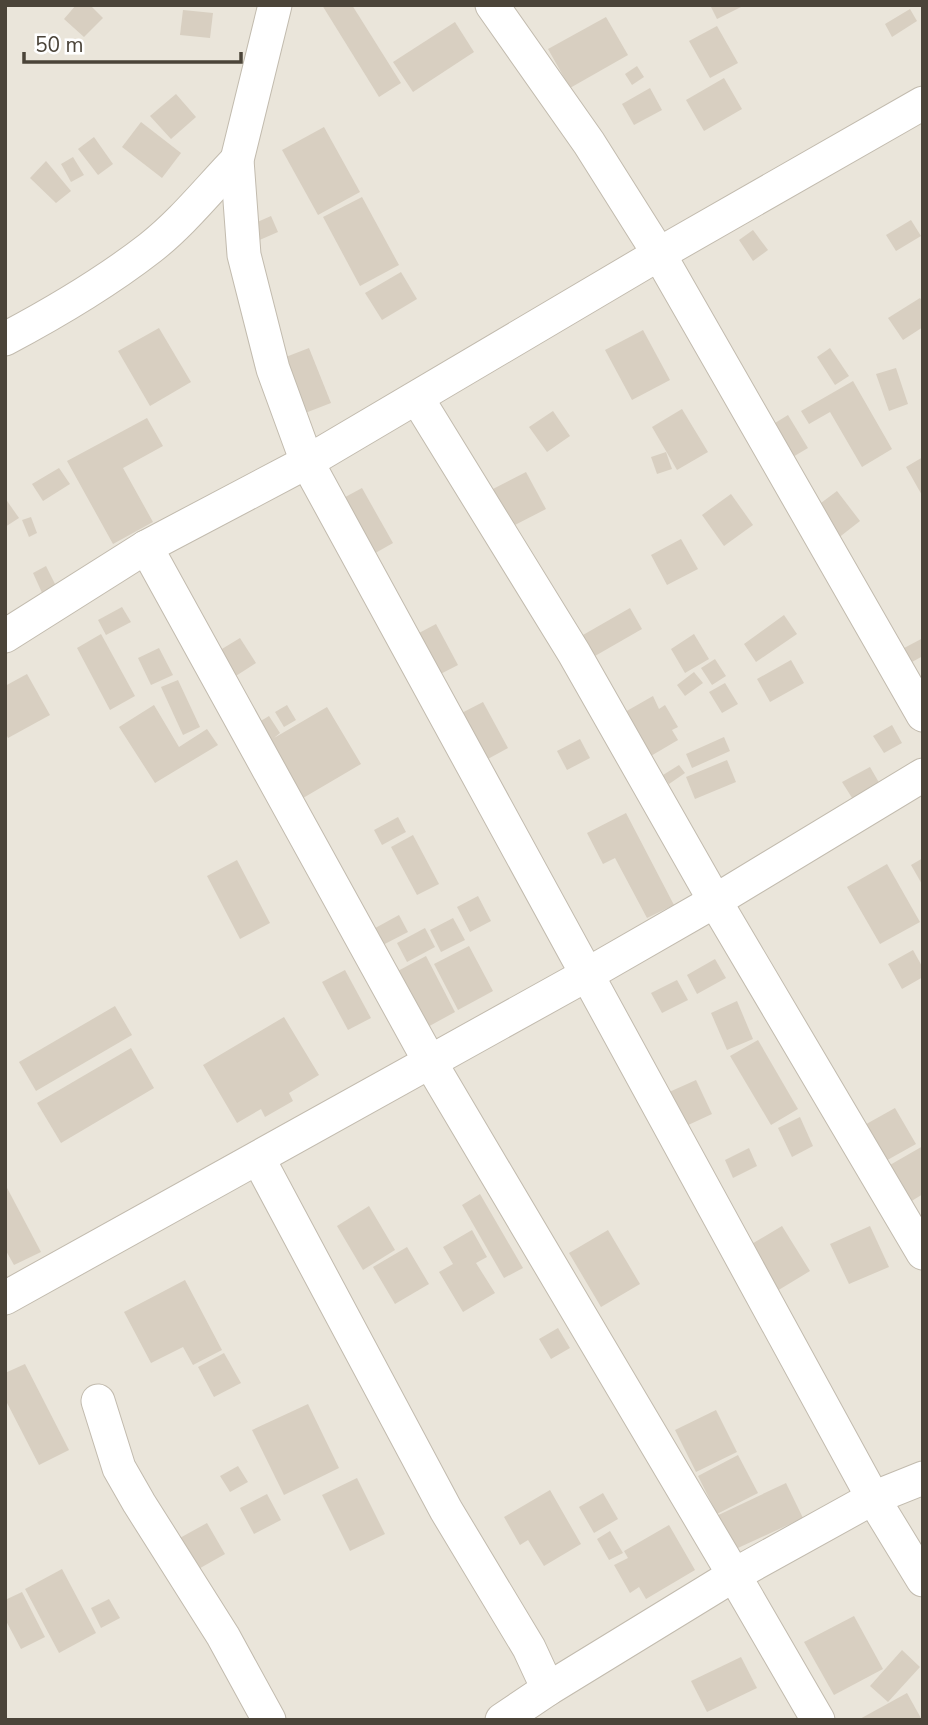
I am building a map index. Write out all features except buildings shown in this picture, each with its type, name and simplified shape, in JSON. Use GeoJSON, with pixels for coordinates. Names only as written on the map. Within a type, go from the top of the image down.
{"type":"FeatureCollection","features":[{"type":"Feature","properties":{"kind":"street"},"geometry":{"type":"LineString","coordinates":[[275,5],[237,160],[244,255],[273,369],[307,462],[873,1498],[923,1580]]}},
{"type":"Feature","properties":{"kind":"street"},"geometry":{"type":"LineString","coordinates":[[492,5],[589,143],[659,254],[923,715]]}},
{"type":"Feature","properties":{"kind":"street"},"geometry":{"type":"LineString","coordinates":[[5,636],[146,547],[307,462],[659,254],[923,103]]}},
{"type":"Feature","properties":{"kind":"street"},"geometry":{"type":"LineString","coordinates":[[5,339],[60,310],[152,246],[237,160]]}},
{"type":"Feature","properties":{"kind":"street"},"geometry":{"type":"LineString","coordinates":[[417,398],[574,653],[715,901],[923,1253]]}},
{"type":"Feature","properties":{"kind":"street"},"geometry":{"type":"LineString","coordinates":[[146,547],[430,1062],[818,1720]]}},
{"type":"Feature","properties":{"kind":"street"},"geometry":{"type":"LineString","coordinates":[[5,1298],[588,974],[923,775]]}},
{"type":"Feature","properties":{"kind":"street"},"geometry":{"type":"LineString","coordinates":[[258,1158],[446,1510],[529,1648],[548,1689]]}},
{"type":"Feature","properties":{"kind":"street"},"geometry":{"type":"LineString","coordinates":[[98,1401],[120,1468],[223,1636],[269,1720]]}},
{"type":"Feature","properties":{"kind":"street"},"geometry":{"type":"LineString","coordinates":[[502,1720],[734,1575],[873,1498],[923,1478]]}},
{"type":"Feature","properties":{"kind":"shaded area"},"geometry":{"type":"Polygon","coordinates":[[[5,5],[923,5],[923,1720],[5,1720],[5,5]]]}}]}
